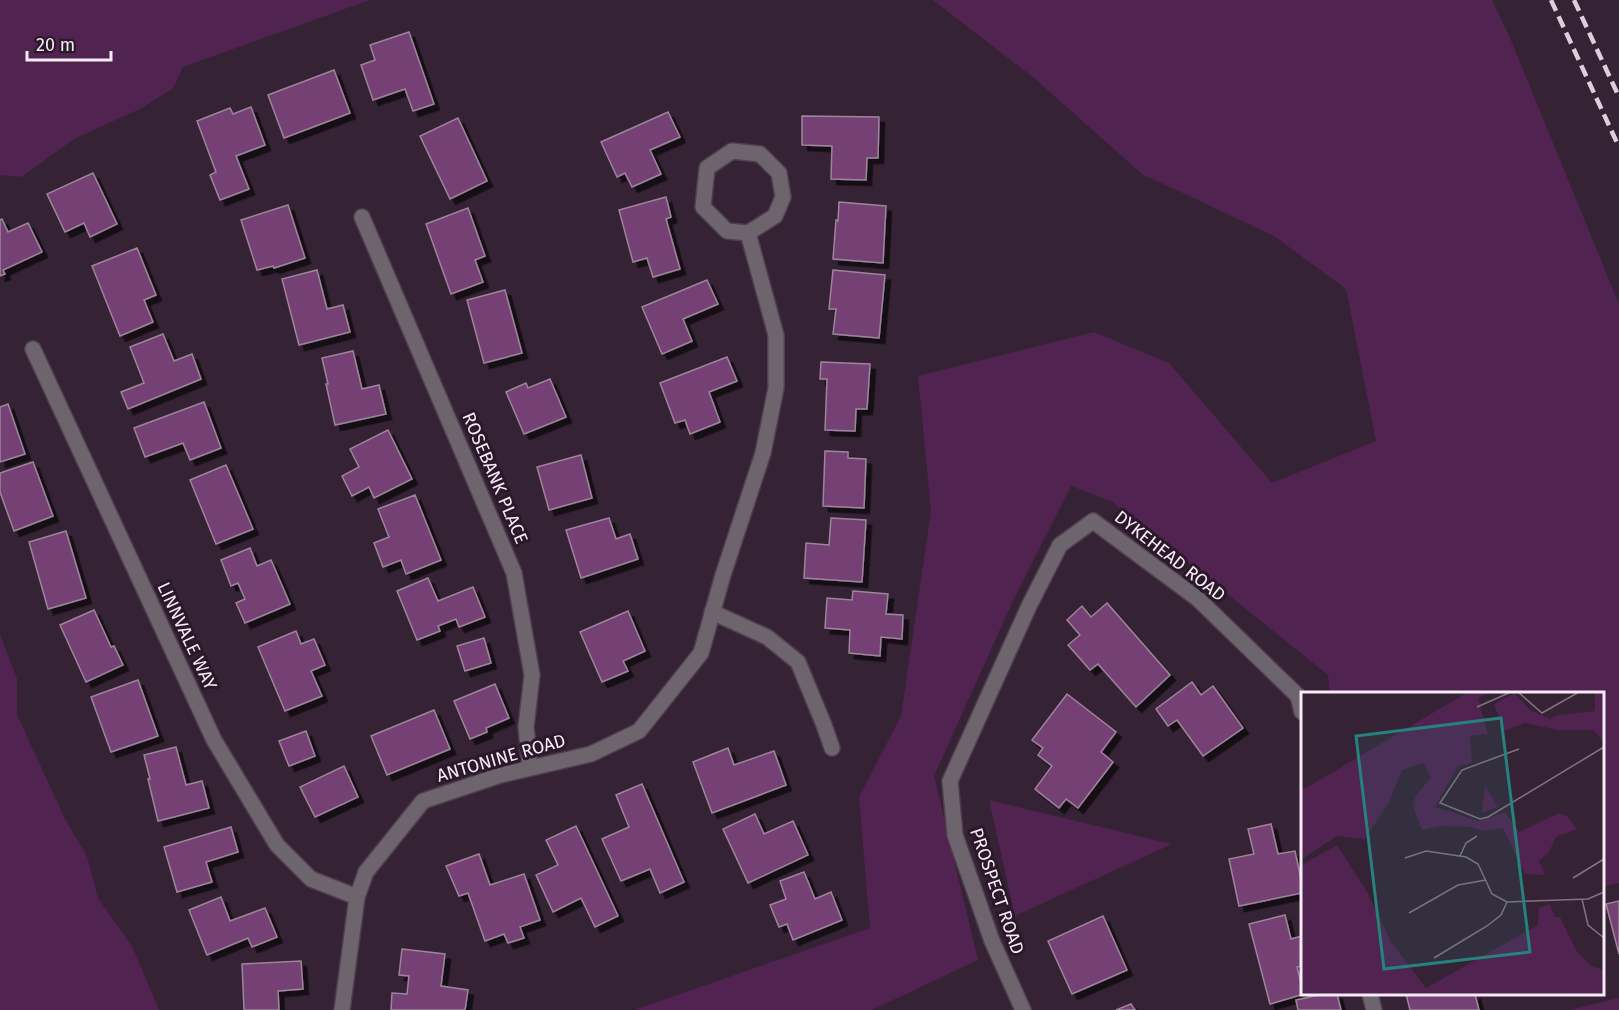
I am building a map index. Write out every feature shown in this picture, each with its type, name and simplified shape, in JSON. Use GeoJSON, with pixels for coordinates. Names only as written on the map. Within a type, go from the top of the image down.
{"type":"FeatureCollection","features":[{"type":"Feature","properties":{"kind":"street"},"geometry":{"type":"LineString","coordinates":[[732,151],[760,154],[778,173],[780,181],[783,197],[775,216],[748,233],[727,231],[703,207],[706,168],[732,151]]}},
{"type":"Feature","properties":{"kind":"street","name":"ROSEBANK PLACE"},"geometry":{"type":"LineString","coordinates":[[362,217],[514,573],[531,675],[526,727],[530,768]]}},
{"type":"Feature","properties":{"kind":"street","name":"ANTONINE ROAD"},"geometry":{"type":"LineString","coordinates":[[342,1010],[357,897],[366,872],[423,801],[501,775],[591,754],[639,731],[701,653],[763,453],[777,388],[776,335],[748,233]]}},
{"type":"Feature","properties":{"kind":"street","name":"LINNVALE WAY"},"geometry":{"type":"LineString","coordinates":[[33,349],[214,740],[277,844],[311,879],[357,897]]}},
{"type":"Feature","properties":{"kind":"street","name":"DYKEHEAD ROAD"},"geometry":{"type":"LineString","coordinates":[[950,781],[1029,606],[1060,545],[1093,521],[1198,599],[1298,696],[1301,708]]}},
{"type":"Feature","properties":{"kind":"street"},"geometry":{"type":"LineString","coordinates":[[712,612],[766,637],[798,663],[832,748]]}},
{"type":"Feature","properties":{"kind":"street","name":"PROSPECT ROAD"},"geometry":{"type":"LineString","coordinates":[[950,781],[955,835],[992,941],[1023,1010]]}},
{"type":"Feature","properties":{"kind":"street"},"geometry":{"type":"LineString","coordinates":[[1370,995],[1374,1010]]}},
{"type":"Feature","properties":{"kind":"shaded area"},"geometry":{"type":"Polygon","coordinates":[[[0,0],[370,0],[183,67],[173,88],[142,108],[74,139],[21,177],[0,175],[0,0]]]}},
{"type":"Feature","properties":{"kind":"shaded area"},"geometry":{"type":"Polygon","coordinates":[[[933,0],[1492,0],[1508,33],[1619,304],[1619,883],[1604,887],[1604,692],[1330,692],[1328,675],[1111,501],[1071,486],[1012,603],[934,776],[978,960],[872,1010],[634,1010],[870,928],[859,797],[901,716],[931,511],[918,376],[1094,332],[1169,363],[1272,483],[1376,441],[1346,289],[1274,236],[1142,174],[1034,78],[933,0]]]}},
{"type":"Feature","properties":{"kind":"shaded area"},"geometry":{"type":"Polygon","coordinates":[[[0,634],[17,679],[17,715],[66,821],[87,856],[98,898],[133,948],[159,1010],[0,1010],[0,634]]]}},
{"type":"Feature","properties":{"kind":"shaded area"},"geometry":{"type":"Polygon","coordinates":[[[989,800],[1172,844],[1015,916],[989,800]]]}},
{"type":"Feature","properties":{"kind":"shaded area"},"geometry":{"type":"Polygon","coordinates":[[[1619,998],[1619,1010],[1569,1010],[1619,998]]]}},
{"type":"Feature","properties":{"kind":"building"},"geometry":{"type":"Polygon","coordinates":[[[409,32],[434,104],[413,111],[405,89],[373,100],[361,65],[375,60],[370,45],[409,32]]]}},
{"type":"Feature","properties":{"kind":"building"},"geometry":{"type":"Polygon","coordinates":[[[334,70],[350,113],[284,138],[268,95],[334,70]]]}},
{"type":"Feature","properties":{"kind":"building"},"geometry":{"type":"Polygon","coordinates":[[[251,107],[265,145],[236,156],[249,189],[220,200],[210,175],[216,172],[197,121],[230,108],[233,114],[251,107]]]}},
{"type":"Feature","properties":{"kind":"building"},"geometry":{"type":"Polygon","coordinates":[[[668,112],[680,137],[650,150],[661,174],[632,187],[625,173],[617,177],[601,142],[668,112]]]}},
{"type":"Feature","properties":{"kind":"building"},"geometry":{"type":"Polygon","coordinates":[[[802,116],[879,117],[878,158],[867,158],[866,180],[831,179],[832,146],[802,145],[802,116]]]}},
{"type":"Feature","properties":{"kind":"building"},"geometry":{"type":"Polygon","coordinates":[[[458,118],[487,181],[450,199],[420,136],[458,118]]]}},
{"type":"Feature","properties":{"kind":"building"},"geometry":{"type":"Polygon","coordinates":[[[93,173],[117,224],[90,237],[84,223],[65,232],[47,194],[93,173]]]}},
{"type":"Feature","properties":{"kind":"building"},"geometry":{"type":"Polygon","coordinates":[[[666,197],[671,217],[666,219],[680,269],[653,277],[647,258],[633,262],[619,210],[666,197]]]}},
{"type":"Feature","properties":{"kind":"building"},"geometry":{"type":"Polygon","coordinates":[[[839,202],[886,206],[883,263],[833,259],[839,202]]]}},
{"type":"Feature","properties":{"kind":"building"},"geometry":{"type":"Polygon","coordinates":[[[288,205],[305,258],[274,268],[273,266],[257,270],[241,220],[288,205]]]}},
{"type":"Feature","properties":{"kind":"building"},"geometry":{"type":"Polygon","coordinates":[[[468,208],[485,256],[475,260],[483,282],[451,294],[426,224],[468,208]]]}},
{"type":"Feature","properties":{"kind":"building"},"geometry":{"type":"Polygon","coordinates":[[[2,219],[8,232],[28,223],[42,252],[3,270],[5,274],[0,276],[0,220],[2,219]]]}},
{"type":"Feature","properties":{"kind":"building"},"geometry":{"type":"Polygon","coordinates":[[[137,248],[156,295],[144,300],[153,322],[120,336],[92,266],[137,248]]]}},
{"type":"Feature","properties":{"kind":"building"},"geometry":{"type":"Polygon","coordinates":[[[317,270],[327,309],[343,305],[350,332],[299,345],[282,279],[317,270]]]}},
{"type":"Feature","properties":{"kind":"building"},"geometry":{"type":"Polygon","coordinates":[[[833,270],[885,275],[879,338],[833,334],[836,309],[829,309],[833,270]]]}},
{"type":"Feature","properties":{"kind":"building"},"geometry":{"type":"Polygon","coordinates":[[[707,280],[718,304],[683,319],[692,341],[662,354],[642,307],[707,280]]]}},
{"type":"Feature","properties":{"kind":"building"},"geometry":{"type":"Polygon","coordinates":[[[505,290],[522,353],[484,363],[467,300],[505,290]]]}},
{"type":"Feature","properties":{"kind":"building"},"geometry":{"type":"Polygon","coordinates":[[[163,334],[174,361],[192,354],[201,379],[128,409],[121,392],[144,383],[130,347],[163,334]]]}},
{"type":"Feature","properties":{"kind":"building"},"geometry":{"type":"Polygon","coordinates":[[[353,351],[362,389],[379,385],[386,414],[335,425],[322,358],[353,351]]]}},
{"type":"Feature","properties":{"kind":"building"},"geometry":{"type":"Polygon","coordinates":[[[727,357],[737,381],[709,392],[720,422],[690,434],[685,420],[675,423],[660,383],[727,357]]]}},
{"type":"Feature","properties":{"kind":"building"},"geometry":{"type":"Polygon","coordinates":[[[821,362],[870,364],[867,409],[856,409],[855,431],[825,430],[827,379],[820,379],[821,362]]]}},
{"type":"Feature","properties":{"kind":"building"},"geometry":{"type":"Polygon","coordinates":[[[550,379],[566,417],[524,434],[506,392],[526,383],[528,388],[550,379]]]}},
{"type":"Feature","properties":{"kind":"building"},"geometry":{"type":"Polygon","coordinates":[[[204,402],[221,448],[190,460],[183,443],[145,457],[134,428],[204,402]]]}},
{"type":"Feature","properties":{"kind":"building"},"geometry":{"type":"Polygon","coordinates":[[[8,404],[25,454],[0,462],[0,407],[8,404]]]}},
{"type":"Feature","properties":{"kind":"building"},"geometry":{"type":"Polygon","coordinates":[[[388,430],[412,479],[374,498],[369,487],[352,496],[342,476],[359,467],[350,449],[388,430]]]}},
{"type":"Feature","properties":{"kind":"building"},"geometry":{"type":"Polygon","coordinates":[[[825,451],[848,452],[848,458],[866,459],[864,508],[823,506],[825,451]]]}},
{"type":"Feature","properties":{"kind":"building"},"geometry":{"type":"Polygon","coordinates":[[[581,455],[592,498],[549,510],[537,467],[581,455]]]}},
{"type":"Feature","properties":{"kind":"building"},"geometry":{"type":"Polygon","coordinates":[[[33,462],[53,516],[14,531],[0,492],[0,473],[33,462]]]}},
{"type":"Feature","properties":{"kind":"building"},"geometry":{"type":"Polygon","coordinates":[[[226,465],[253,529],[216,544],[190,480],[226,465]]]}},
{"type":"Feature","properties":{"kind":"building"},"geometry":{"type":"Polygon","coordinates":[[[415,495],[441,560],[406,574],[401,560],[383,567],[374,543],[389,537],[378,509],[415,495]]]}},
{"type":"Feature","properties":{"kind":"building"},"geometry":{"type":"Polygon","coordinates":[[[609,518],[616,539],[630,534],[638,559],[581,578],[566,530],[609,518]]]}},
{"type":"Feature","properties":{"kind":"building"},"geometry":{"type":"Polygon","coordinates":[[[831,518],[866,520],[862,582],[804,578],[806,543],[829,545],[831,518]]]}},
{"type":"Feature","properties":{"kind":"building"},"geometry":{"type":"Polygon","coordinates":[[[66,531],[86,598],[48,609],[29,542],[66,531]]]}},
{"type":"Feature","properties":{"kind":"building"},"geometry":{"type":"Polygon","coordinates":[[[250,548],[257,566],[271,560],[290,604],[245,623],[236,603],[245,599],[238,583],[231,586],[221,560],[250,548]]]}},
{"type":"Feature","properties":{"kind":"building"},"geometry":{"type":"Polygon","coordinates":[[[428,578],[438,601],[473,587],[485,617],[459,627],[456,619],[438,626],[440,631],[417,640],[397,591],[428,578]]]}},
{"type":"Feature","properties":{"kind":"building"},"geometry":{"type":"Polygon","coordinates":[[[853,591],[888,594],[886,614],[903,615],[902,639],[881,637],[880,656],[849,653],[850,630],[825,628],[827,598],[852,600],[853,591]]]}},
{"type":"Feature","properties":{"kind":"building"},"geometry":{"type":"Polygon","coordinates":[[[1107,603],[1170,675],[1136,707],[1098,664],[1090,670],[1068,645],[1080,635],[1067,620],[1082,606],[1091,617],[1107,603]]]}},
{"type":"Feature","properties":{"kind":"building"},"geometry":{"type":"Polygon","coordinates":[[[94,610],[111,647],[114,646],[123,665],[86,682],[60,625],[94,610]]]}},
{"type":"Feature","properties":{"kind":"building"},"geometry":{"type":"Polygon","coordinates":[[[628,611],[645,651],[623,661],[628,671],[602,682],[580,632],[628,611]]]}},
{"type":"Feature","properties":{"kind":"building"},"geometry":{"type":"Polygon","coordinates":[[[296,631],[301,644],[314,639],[325,665],[311,671],[322,696],[285,711],[258,647],[296,631]]]}},
{"type":"Feature","properties":{"kind":"building"},"geometry":{"type":"Polygon","coordinates":[[[484,638],[491,663],[465,671],[457,646],[484,638]]]}},
{"type":"Feature","properties":{"kind":"building"},"geometry":{"type":"Polygon","coordinates":[[[138,680],[158,736],[111,752],[91,697],[138,680]]]}},
{"type":"Feature","properties":{"kind":"building"},"geometry":{"type":"Polygon","coordinates":[[[1192,682],[1201,695],[1213,686],[1243,728],[1203,756],[1177,720],[1168,726],[1156,709],[1192,682]]]}},
{"type":"Feature","properties":{"kind":"building"},"geometry":{"type":"Polygon","coordinates":[[[495,684],[509,718],[486,728],[487,732],[470,739],[454,701],[495,684]]]}},
{"type":"Feature","properties":{"kind":"building"},"geometry":{"type":"Polygon","coordinates":[[[1067,694],[1116,732],[1101,752],[1113,762],[1078,808],[1066,799],[1059,808],[1035,789],[1052,766],[1038,755],[1043,748],[1032,740],[1067,694]]]}},
{"type":"Feature","properties":{"kind":"building"},"geometry":{"type":"Polygon","coordinates":[[[434,710],[450,749],[387,775],[371,736],[434,710]]]}},
{"type":"Feature","properties":{"kind":"building"},"geometry":{"type":"Polygon","coordinates":[[[306,731],[315,756],[289,766],[279,741],[306,731]]]}},
{"type":"Feature","properties":{"kind":"building"},"geometry":{"type":"Polygon","coordinates":[[[176,747],[186,785],[202,781],[209,808],[158,821],[144,755],[176,747]]]}},
{"type":"Feature","properties":{"kind":"building"},"geometry":{"type":"Polygon","coordinates":[[[728,748],[734,765],[774,751],[786,785],[712,813],[693,762],[728,748]]]}},
{"type":"Feature","properties":{"kind":"building"},"geometry":{"type":"Polygon","coordinates":[[[344,766],[358,797],[315,817],[300,787],[344,766]]]}},
{"type":"Feature","properties":{"kind":"building"},"geometry":{"type":"Polygon","coordinates":[[[642,784],[684,882],[660,893],[650,869],[621,881],[602,839],[629,827],[616,795],[642,784]]]}},
{"type":"Feature","properties":{"kind":"building"},"geometry":{"type":"Polygon","coordinates":[[[755,814],[764,834],[793,821],[808,855],[748,883],[723,829],[755,814]]]}},
{"type":"Feature","properties":{"kind":"building"},"geometry":{"type":"Polygon","coordinates":[[[1271,824],[1278,854],[1295,851],[1301,879],[1301,893],[1239,906],[1229,859],[1254,854],[1248,829],[1271,824]]]}},
{"type":"Feature","properties":{"kind":"building"},"geometry":{"type":"Polygon","coordinates":[[[576,826],[618,916],[595,927],[581,898],[553,912],[536,875],[558,865],[546,840],[576,826]]]}},
{"type":"Feature","properties":{"kind":"building"},"geometry":{"type":"Polygon","coordinates":[[[231,827],[238,852],[206,862],[212,882],[177,892],[164,847],[231,827]]]}},
{"type":"Feature","properties":{"kind":"building"},"geometry":{"type":"Polygon","coordinates":[[[479,854],[490,885],[524,874],[540,920],[520,927],[524,938],[508,943],[504,934],[485,941],[468,893],[459,896],[446,866],[479,854]]]}},
{"type":"Feature","properties":{"kind":"building"},"geometry":{"type":"Polygon","coordinates":[[[804,872],[815,899],[831,892],[842,920],[793,940],[787,924],[779,927],[770,905],[786,899],[780,881],[804,872]]]}},
{"type":"Feature","properties":{"kind":"building"},"geometry":{"type":"Polygon","coordinates":[[[221,897],[230,921],[265,908],[277,937],[252,947],[248,938],[207,955],[189,910],[221,897]]]}},
{"type":"Feature","properties":{"kind":"building"},"geometry":{"type":"Polygon","coordinates":[[[1619,901],[1619,954],[1606,904],[1619,901]]]}},
{"type":"Feature","properties":{"kind":"building"},"geometry":{"type":"Polygon","coordinates":[[[1285,915],[1291,939],[1301,936],[1301,966],[1297,967],[1301,995],[1270,1004],[1249,924],[1285,915]]]}},
{"type":"Feature","properties":{"kind":"building"},"geometry":{"type":"Polygon","coordinates":[[[1103,916],[1127,970],[1072,994],[1048,941],[1103,916]]]}},
{"type":"Feature","properties":{"kind":"building"},"geometry":{"type":"Polygon","coordinates":[[[402,949],[445,954],[441,986],[468,990],[465,1010],[391,1010],[392,993],[407,994],[409,976],[399,975],[402,949]]]}},
{"type":"Feature","properties":{"kind":"building"},"geometry":{"type":"Polygon","coordinates":[[[301,961],[303,989],[278,991],[279,1010],[244,1010],[242,964],[301,961]]]}},
{"type":"Feature","properties":{"kind":"building"},"geometry":{"type":"Polygon","coordinates":[[[1318,995],[1337,995],[1341,1010],[1298,1010],[1296,1000],[1318,995]]]}},
{"type":"Feature","properties":{"kind":"building"},"geometry":{"type":"Polygon","coordinates":[[[1406,995],[1475,995],[1479,1010],[1410,1010],[1406,995]]]}},
{"type":"Feature","properties":{"kind":"building"},"geometry":{"type":"Polygon","coordinates":[[[1131,1004],[1135,1010],[1116,1010],[1131,1004]]]}},
{"type":"Feature","properties":{"kind":"railway"},"geometry":{"type":"LineString","coordinates":[[1551,0],[1619,147]]}},
{"type":"Feature","properties":{"kind":"railway"},"geometry":{"type":"LineString","coordinates":[[1574,0],[1619,97]]}}]}
